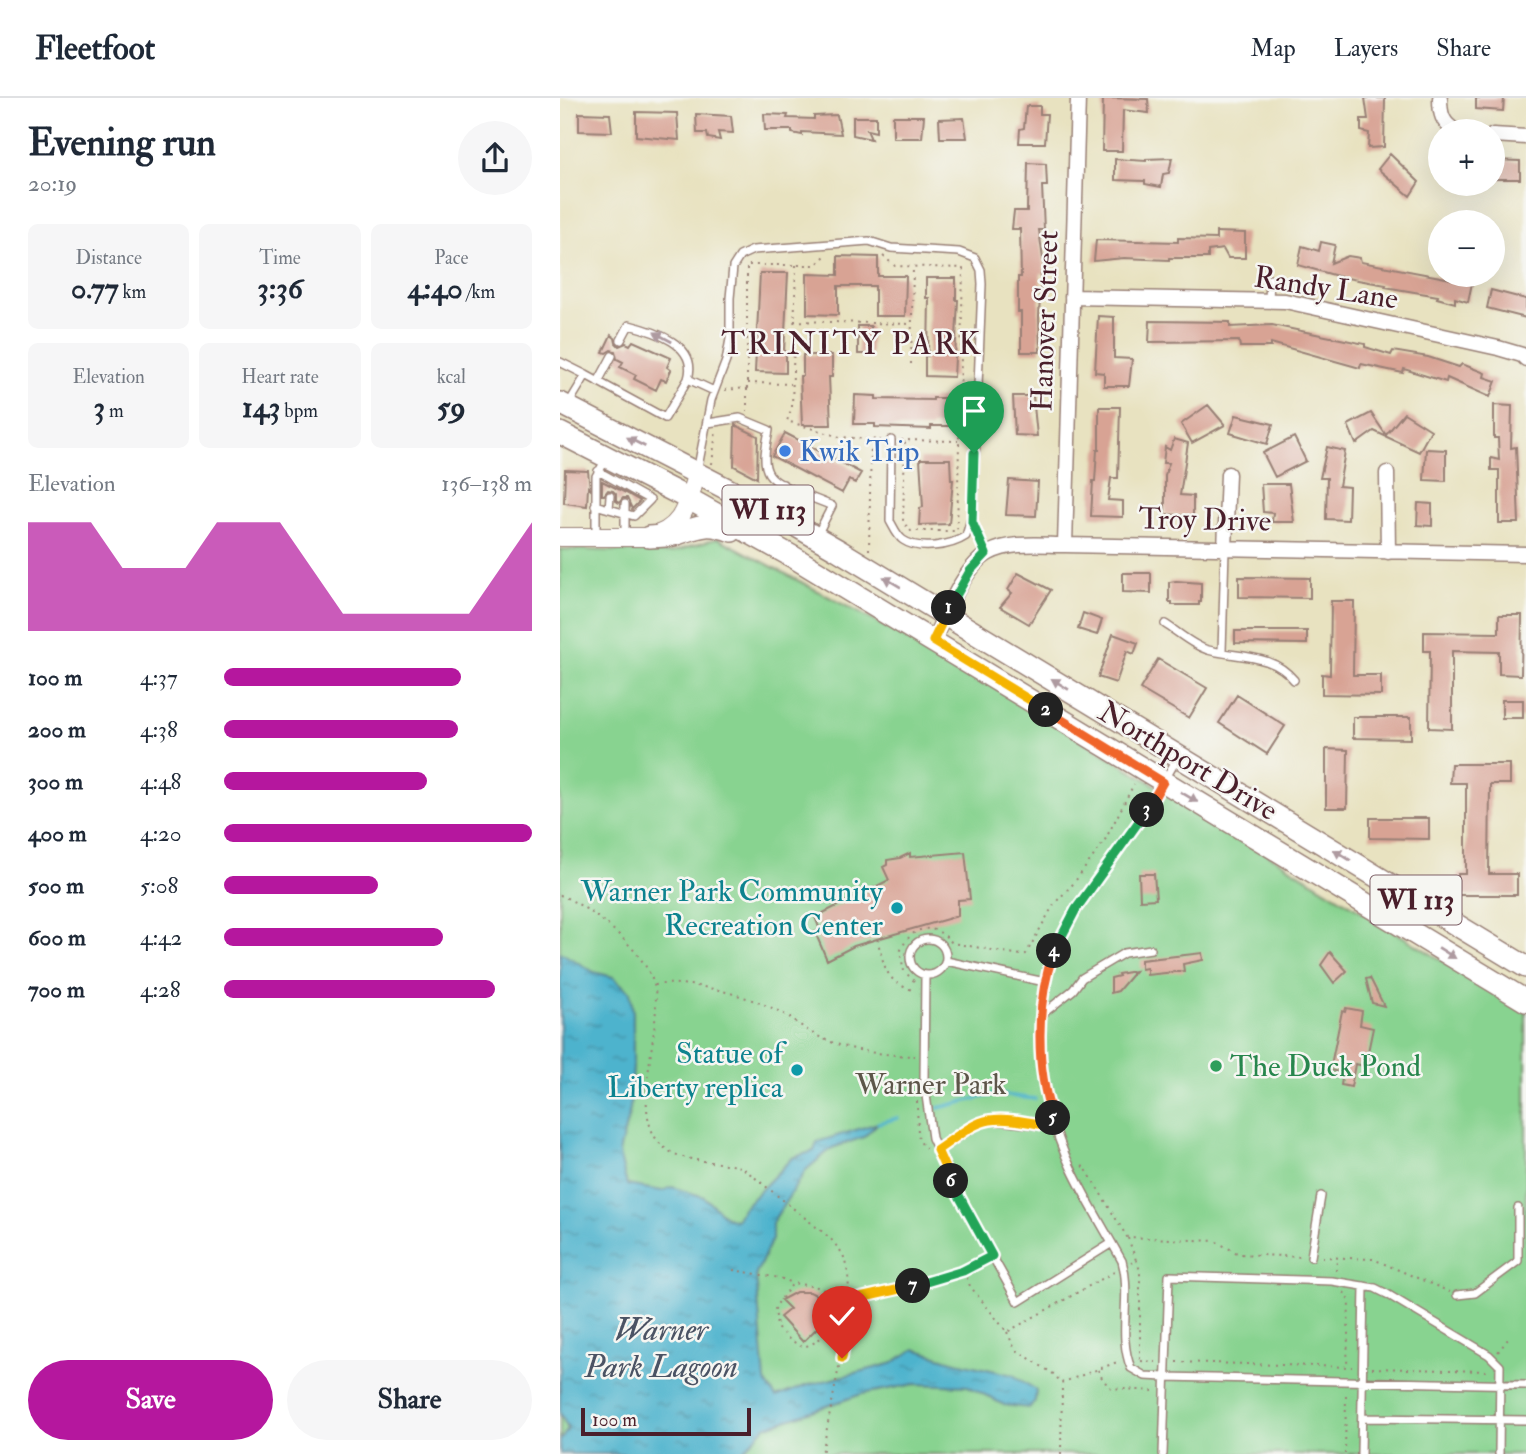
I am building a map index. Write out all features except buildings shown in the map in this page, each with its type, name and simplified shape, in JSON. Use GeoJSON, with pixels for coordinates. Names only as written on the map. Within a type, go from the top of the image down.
{"type":"FeatureCollection","features":[{"type":"Feature","properties":{"kind":"main road","name":"Northport Drive"},"geometry":{"type":"LineString","coordinates":[[563,405],[704,469],[816,537],[939,628],[1163,782],[1526,1001]]}},
{"type":"Feature","properties":{"kind":"main road","name":"WI 113"},"geometry":{"type":"LineString","coordinates":[[560,433],[607,473],[689,499],[837,583],[862,585],[872,589],[939,628]]}},
{"type":"Feature","properties":{"kind":"main road"},"geometry":{"type":"LineString","coordinates":[[649,537],[674,535],[700,525],[713,525],[795,558]]}},
{"type":"Feature","properties":{"kind":"main road","name":"Northport Drive"},"geometry":{"type":"LineString","coordinates":[[939,628],[1179,756],[1526,967]]}},
{"type":"Feature","properties":{"kind":"street","name":"Hanover Street"},"geometry":{"type":"LineString","coordinates":[[1066,545],[1078,98]]}},
{"type":"Feature","properties":{"kind":"street"},"geometry":{"type":"LineString","coordinates":[[1440,98],[1440,111],[1445,119]]}},
{"type":"Feature","properties":{"kind":"street"},"geometry":{"type":"LineString","coordinates":[[1505,136],[1526,137]]}},
{"type":"Feature","properties":{"kind":"street","name":"Randy Lane"},"geometry":{"type":"LineString","coordinates":[[1072,297],[1285,301],[1498,348],[1522,355],[1526,359]]}},
{"type":"Feature","properties":{"kind":"street"},"geometry":{"type":"LineString","coordinates":[[560,537],[662,535],[672,529],[683,513],[704,469]]}},
{"type":"Feature","properties":{"kind":"street"},"geometry":{"type":"LineString","coordinates":[[1387,473],[1388,552]]}},
{"type":"Feature","properties":{"kind":"street"},"geometry":{"type":"LineString","coordinates":[[1225,549],[1228,474]]}},
{"type":"Feature","properties":{"kind":"street","name":"Troy Drive"},"geometry":{"type":"LineString","coordinates":[[986,554],[1009,547],[1066,545],[1526,554]]}},
{"type":"Feature","properties":{"kind":"street"},"geometry":{"type":"LineString","coordinates":[[939,628],[970,571],[986,554]]}},
{"type":"Feature","properties":{"kind":"lane"},"geometry":{"type":"LineString","coordinates":[[704,469],[708,424],[730,339],[733,267],[740,256],[753,250],[869,241],[891,248],[960,252],[975,258],[981,270],[982,284],[972,522],[966,536],[954,543],[920,544],[902,540],[891,521],[891,440]]}},
{"type":"Feature","properties":{"kind":"lane"},"geometry":{"type":"LineString","coordinates":[[1269,300],[1270,279]]}},
{"type":"Feature","properties":{"kind":"lane"},"geometry":{"type":"LineString","coordinates":[[560,362],[665,418],[691,371],[682,348],[652,331],[629,325],[621,340]]}},
{"type":"Feature","properties":{"kind":"lane"},"geometry":{"type":"LineString","coordinates":[[598,382],[612,356]]}},
{"type":"Feature","properties":{"kind":"lane"},"geometry":{"type":"LineString","coordinates":[[563,405],[586,375]]}},
{"type":"Feature","properties":{"kind":"lane"},"geometry":{"type":"LineString","coordinates":[[688,379],[718,393]]}},
{"type":"Feature","properties":{"kind":"lane"},"geometry":{"type":"LineString","coordinates":[[708,424],[740,418],[769,430],[765,459],[769,474],[783,484],[832,506],[816,537]]}},
{"type":"Feature","properties":{"kind":"lane"},"geometry":{"type":"LineString","coordinates":[[595,505],[634,516],[650,500],[645,487],[625,489],[607,473],[596,476],[595,505],[596,537]]}},
{"type":"Feature","properties":{"kind":"lane"},"geometry":{"type":"LineString","coordinates":[[770,511],[783,484]]}},
{"type":"Feature","properties":{"kind":"lane"},"geometry":{"type":"LineString","coordinates":[[609,509],[610,496]]}},
{"type":"Feature","properties":{"kind":"lane"},"geometry":{"type":"LineString","coordinates":[[625,504],[625,537]]}},
{"type":"Feature","properties":{"kind":"lane"},"geometry":{"type":"LineString","coordinates":[[972,522],[986,554]]}},
{"type":"Feature","properties":{"kind":"lane"},"geometry":{"type":"LineString","coordinates":[[1222,651],[1225,549]]}},
{"type":"Feature","properties":{"kind":"lane"},"geometry":{"type":"LineString","coordinates":[[1165,624],[1207,650],[1272,662],[1285,669],[1294,680]]}},
{"type":"Feature","properties":{"kind":"lane"},"geometry":{"type":"LineString","coordinates":[[1179,756],[1137,825],[1076,909],[1062,933],[1045,982],[1040,1016],[1046,1097],[1072,1170],[1122,1261],[1126,1276],[1128,1361],[1136,1372],[1145,1376],[1526,1385]]}},
{"type":"Feature","properties":{"kind":"lane"},"geometry":{"type":"LineString","coordinates":[[930,939],[941,943],[945,948],[946,961],[939,972],[925,975],[911,964],[910,952],[918,942],[930,939]]}},
{"type":"Feature","properties":{"kind":"lane"},"geometry":{"type":"LineString","coordinates":[[1040,1016],[1073,990],[1082,978],[1124,953],[1151,949]]}},
{"type":"Feature","properties":{"kind":"lane"},"geometry":{"type":"LineString","coordinates":[[946,961],[1045,982]]}},
{"type":"Feature","properties":{"kind":"lane"},"geometry":{"type":"LineString","coordinates":[[925,975],[923,1057],[932,1138],[957,1193],[1018,1302],[1112,1243]]}},
{"type":"Feature","properties":{"kind":"lane"},"geometry":{"type":"LineString","coordinates":[[937,1150],[976,1125],[989,1120],[1056,1127]]}},
{"type":"Feature","properties":{"kind":"lane"},"geometry":{"type":"LineString","coordinates":[[1311,1257],[1321,1196]]}},
{"type":"Feature","properties":{"kind":"lane"},"geometry":{"type":"LineString","coordinates":[[1457,1295],[1475,1293],[1518,1261],[1518,1208]]}},
{"type":"Feature","properties":{"kind":"lane"},"geometry":{"type":"LineString","coordinates":[[1163,1454],[1169,1276],[1332,1281],[1364,1286],[1387,1294],[1494,1359],[1500,1366],[1499,1454]]}},
{"type":"Feature","properties":{"kind":"lane"},"geometry":{"type":"LineString","coordinates":[[1361,1454],[1364,1286]]}},
{"type":"Feature","properties":{"kind":"lane"},"geometry":{"type":"LineString","coordinates":[[1362,1418],[1526,1420]]}},
{"type":"Feature","properties":{"kind":"path"},"geometry":{"type":"LineString","coordinates":[[747,421],[747,265],[816,265],[835,247]]}},
{"type":"Feature","properties":{"kind":"path"},"geometry":{"type":"LineString","coordinates":[[884,257],[895,266],[963,268],[957,531],[911,531],[903,522],[905,440]]}},
{"type":"Feature","properties":{"kind":"path"},"geometry":{"type":"LineString","coordinates":[[796,265],[792,407],[787,421],[841,437],[959,441]]}},
{"type":"Feature","properties":{"kind":"path"},"geometry":{"type":"LineString","coordinates":[[911,364],[913,266]]}},
{"type":"Feature","properties":{"kind":"path"},"geometry":{"type":"LineString","coordinates":[[794,321],[911,324]]}},
{"type":"Feature","properties":{"kind":"path"},"geometry":{"type":"LineString","coordinates":[[747,383],[792,384]]}},
{"type":"Feature","properties":{"kind":"path"},"geometry":{"type":"LineString","coordinates":[[718,393],[730,388],[747,388]]}},
{"type":"Feature","properties":{"kind":"path"},"geometry":{"type":"LineString","coordinates":[[704,469],[717,422]]}},
{"type":"Feature","properties":{"kind":"path"},"geometry":{"type":"LineString","coordinates":[[869,551],[871,440]]}},
{"type":"Feature","properties":{"kind":"path"},"geometry":{"type":"LineString","coordinates":[[877,939],[889,977],[896,984],[917,992],[917,984],[904,971],[900,952],[909,936],[922,929],[936,930],[952,943],[1026,954],[1054,904],[1073,884],[1104,842],[1136,781]]}},
{"type":"Feature","properties":{"kind":"path"},"geometry":{"type":"LineString","coordinates":[[560,895],[587,908],[615,932],[640,958],[654,985],[655,1032],[646,1103],[647,1117],[656,1138],[666,1149],[683,1157],[743,1168],[830,1238],[843,1254],[851,1300],[822,1454]]}},
{"type":"Feature","properties":{"kind":"path"},"geometry":{"type":"LineString","coordinates":[[654,985],[678,983],[715,989],[779,1011],[817,1036],[854,1048],[894,1056],[923,1057]]}},
{"type":"Feature","properties":{"kind":"path"},"geometry":{"type":"LineString","coordinates":[[916,1095],[918,1136],[923,1147],[937,1150]]}},
{"type":"Feature","properties":{"kind":"path"},"geometry":{"type":"LineString","coordinates":[[1072,1170],[1084,1166],[1127,1237],[1215,1241],[1239,1254],[1373,1259],[1457,1295]]}},
{"type":"Feature","properties":{"kind":"path"},"geometry":{"type":"LineString","coordinates":[[733,1270],[817,1287],[851,1300],[949,1276],[992,1256]]}},
{"type":"Feature","properties":{"kind":"path"},"geometry":{"type":"LineString","coordinates":[[1336,1276],[1337,1258]]}},
{"type":"Feature","properties":{"kind":"path"},"geometry":{"type":"LineString","coordinates":[[1136,1260],[1140,1270],[1140,1361],[1485,1371],[1508,1339]]}},
{"type":"Feature","properties":{"kind":"path"},"geometry":{"type":"LineString","coordinates":[[793,1283],[775,1307],[777,1328],[803,1347],[814,1344],[825,1336],[835,1308],[833,1293]]}},
{"type":"Feature","properties":{"kind":"path"},"geometry":{"type":"LineString","coordinates":[[1343,1291],[1349,1301],[1347,1367]]}},
{"type":"Feature","properties":{"kind":"path"},"geometry":{"type":"LineString","coordinates":[[1007,1332],[1015,1349],[1055,1375],[1061,1383],[1061,1454]]}},
{"type":"Feature","properties":{"kind":"path"},"geometry":{"type":"LineString","coordinates":[[1061,1383],[1118,1361],[1128,1361]]}},
{"type":"Feature","properties":{"kind":"path"},"geometry":{"type":"LineString","coordinates":[[1098,1369],[1111,1388],[1153,1391]]}},
{"type":"Feature","properties":{"kind":"path"},"geometry":{"type":"LineString","coordinates":[[1345,1454],[1346,1396]]}},
{"type":"Feature","properties":{"kind":"green space","name":"Warner Park"},"geometry":{"type":"Polygon","coordinates":[[[718,538],[967,670],[1526,1012],[1526,1454],[560,1454],[560,549],[670,553],[718,538]]]}},
{"type":"Feature","properties":{"kind":"water","name":"Warner Park Lagoon"},"geometry":{"type":"Polygon","coordinates":[[[560,952],[594,972],[613,977],[630,992],[633,1012],[633,1068],[630,1109],[619,1153],[627,1185],[662,1191],[672,1187],[704,1197],[726,1217],[736,1220],[743,1208],[792,1158],[814,1151],[817,1142],[878,1123],[864,1137],[832,1148],[806,1170],[772,1223],[772,1239],[756,1274],[765,1381],[776,1397],[805,1386],[890,1364],[915,1349],[952,1361],[1013,1375],[1036,1390],[1035,1401],[1029,1408],[1004,1405],[968,1386],[915,1384],[862,1394],[765,1427],[740,1454],[560,1454],[560,1441],[568,1429],[560,1413],[560,952]]]}},
{"type":"Feature","properties":{"kind":"waterway"},"geometry":{"type":"LineString","coordinates":[[938,1108],[996,1094],[1035,1099]]}},
{"type":"Feature","properties":{"kind":"waterway"},"geometry":{"type":"LineString","coordinates":[[878,1123],[898,1118]]}},
{"type":"Feature","properties":{"kind":"place","name":"Kwik Trip"},"geometry":{"type":"Point","coordinates":[785,451]}},
{"type":"Feature","properties":{"kind":"place","name":"Warner Park Community Recreation Center"},"geometry":{"type":"Point","coordinates":[897,908]}},
{"type":"Feature","properties":{"kind":"place","name":"The Duck Pond"},"geometry":{"type":"Point","coordinates":[1216,1066]}},
{"type":"Feature","properties":{"kind":"place","name":"Statue of Liberty replica"},"geometry":{"type":"Point","coordinates":[797,1070]}},
{"type":"Feature","properties":{"kind":"district","name":"TRINITY PARK"},"geometry":{"type":"Point","coordinates":[852,344]}},
{"type":"Feature","properties":{"kind":"route"},"geometry":{"type":"LineString","coordinates":[[842,1358],[851,1300],[949,1276],[992,1256],[937,1150],[976,1125],[989,1120],[1056,1127],[1046,1097],[1040,1016],[1049,965],[1056,945],[1076,909],[1137,825],[1163,782],[933,641],[970,571],[986,554],[972,522],[974,453]]}}]}
